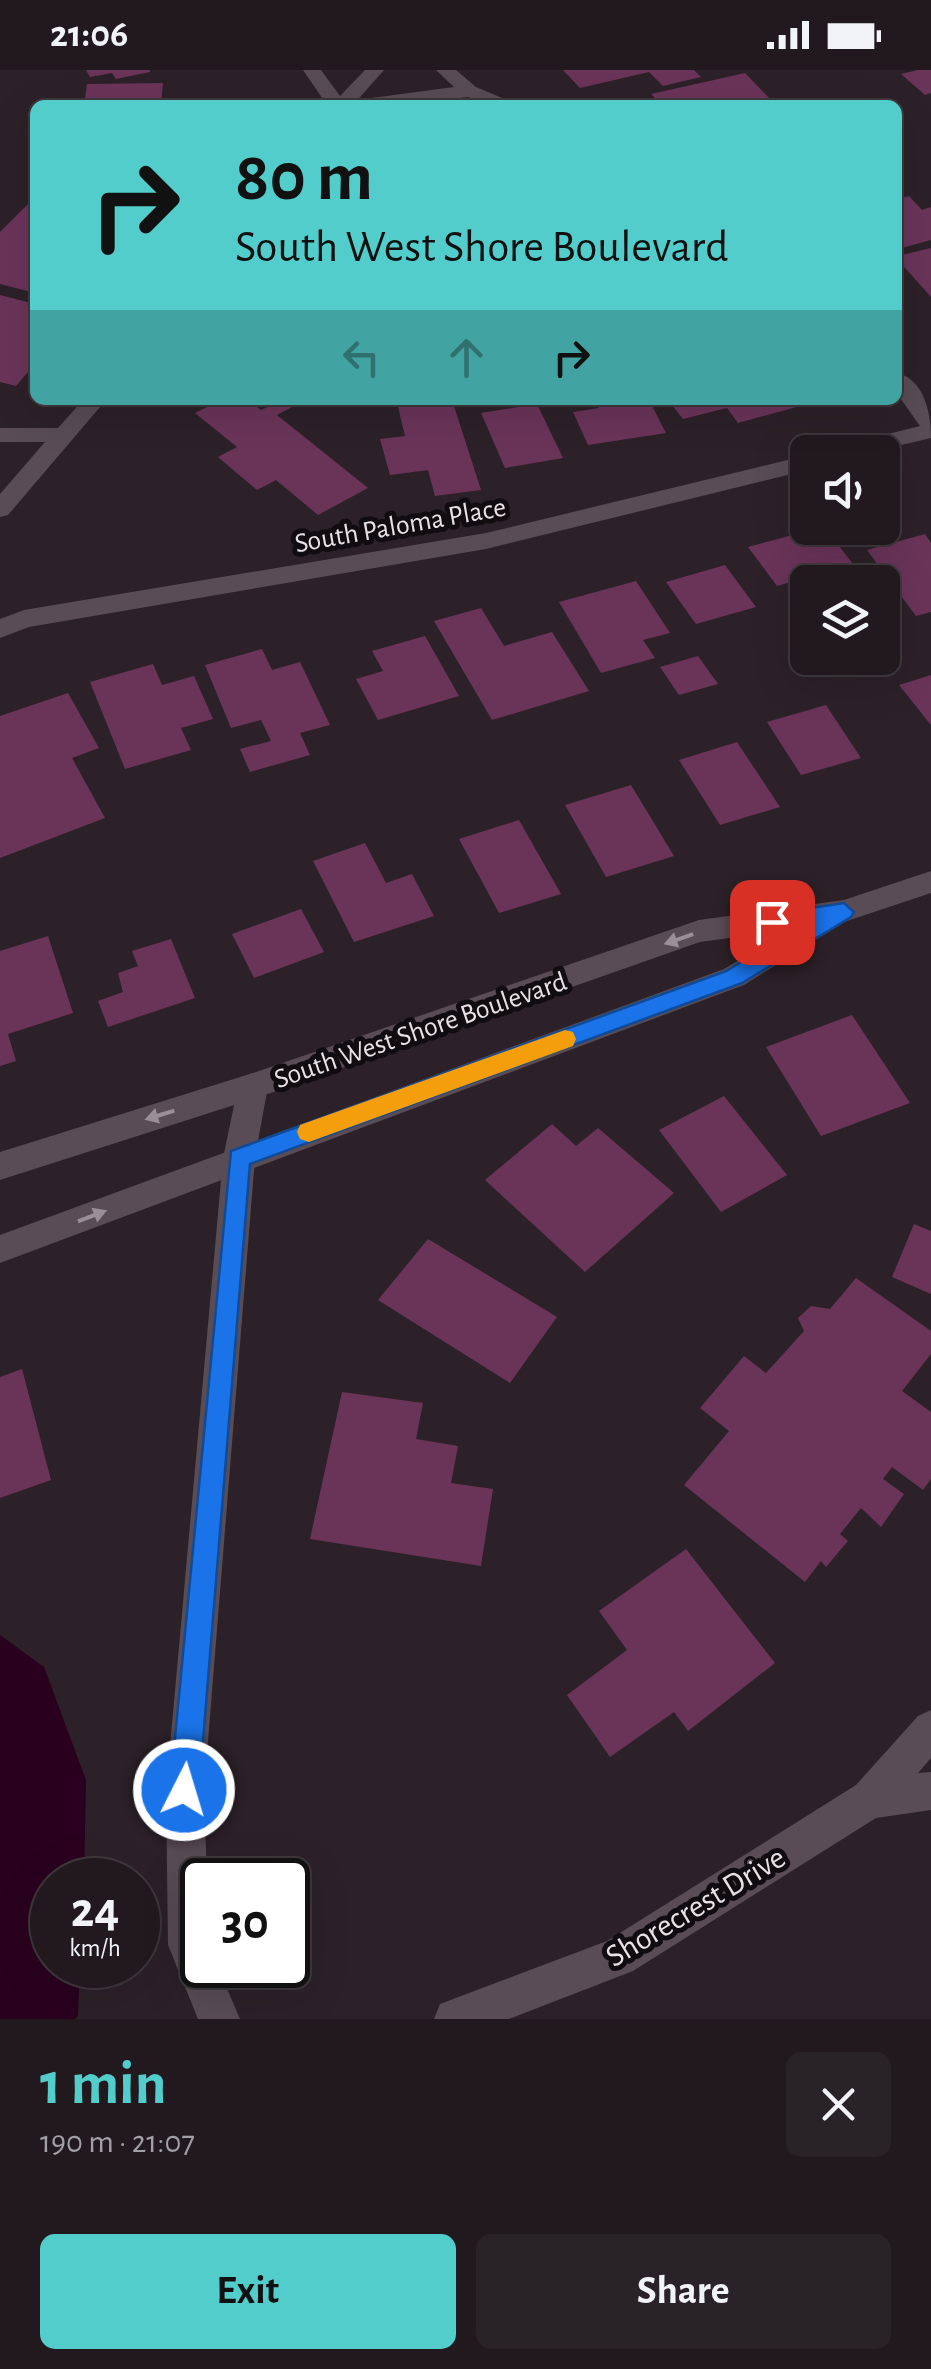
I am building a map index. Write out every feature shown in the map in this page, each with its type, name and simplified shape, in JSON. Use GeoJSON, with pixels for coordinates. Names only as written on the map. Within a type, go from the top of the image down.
{"type":"FeatureCollection","features":[{"type":"Feature","properties":{"kind":"street"},"geometry":{"type":"LineString","coordinates":[[312,70],[336,100]]}},
{"type":"Feature","properties":{"kind":"street"},"geometry":{"type":"LineString","coordinates":[[345,100],[375,70]]}},
{"type":"Feature","properties":{"kind":"street"},"geometry":{"type":"LineString","coordinates":[[444,70],[469,91],[494,100]]}},
{"type":"Feature","properties":{"kind":"street"},"geometry":{"type":"LineString","coordinates":[[402,100],[469,91]]}},
{"type":"Feature","properties":{"kind":"street"},"geometry":{"type":"LineString","coordinates":[[900,437],[931,428],[902,386]]}},
{"type":"Feature","properties":{"kind":"street"},"geometry":{"type":"LineString","coordinates":[[0,510],[90,405]]}},
{"type":"Feature","properties":{"kind":"street"},"geometry":{"type":"LineString","coordinates":[[0,435],[65,435]]}},
{"type":"Feature","properties":{"kind":"street","name":"South Paloma Place"},"geometry":{"type":"LineString","coordinates":[[0,629],[24,619],[486,542],[790,466]]}},
{"type":"Feature","properties":{"kind":"street","name":"South West Shore Boulevard"},"geometry":{"type":"LineString","coordinates":[[0,1249],[734,977],[844,912],[931,882]]}},
{"type":"Feature","properties":{"kind":"street","name":"South West Shore Boulevard"},"geometry":{"type":"LineString","coordinates":[[0,1166],[253,1086],[699,931],[844,912]]}},
{"type":"Feature","properties":{"kind":"street"},"geometry":{"type":"LineString","coordinates":[[219,2019],[188,1945],[184,1790],[239,1158],[253,1086]]}},
{"type":"Feature","properties":{"kind":"street"},"geometry":{"type":"LineString","coordinates":[[870,1799],[931,1729]]}},
{"type":"Feature","properties":{"kind":"street","name":"Shorecrest Drive"},"geometry":{"type":"LineString","coordinates":[[455,2019],[619,1957],[870,1799],[931,1791]]}},
{"type":"Feature","properties":{"kind":"shaded area"},"geometry":{"type":"Polygon","coordinates":[[[0,1635],[44,1667],[86,1780],[84,1858],[30,1858],[30,1988],[79,1988],[78,2016],[0,2019],[0,1635]]]}},
{"type":"Feature","properties":{"kind":"building"},"geometry":{"type":"Polygon","coordinates":[[[86,70],[150,72],[116,79],[112,73],[90,77],[86,70]]]}},
{"type":"Feature","properties":{"kind":"building"},"geometry":{"type":"Polygon","coordinates":[[[563,70],[694,70],[701,77],[663,86],[649,72],[580,88],[563,70]]]}},
{"type":"Feature","properties":{"kind":"building"},"geometry":{"type":"Polygon","coordinates":[[[931,70],[931,93],[925,95],[901,74],[931,70]]]}},
{"type":"Feature","properties":{"kind":"building"},"geometry":{"type":"Polygon","coordinates":[[[745,73],[771,100],[656,100],[651,94],[745,73]]]}},
{"type":"Feature","properties":{"kind":"building"},"geometry":{"type":"Polygon","coordinates":[[[163,83],[161,100],[85,100],[87,84],[163,83]]]}},
{"type":"Feature","properties":{"kind":"building"},"geometry":{"type":"Polygon","coordinates":[[[909,196],[922,210],[931,207],[931,240],[902,248],[902,198],[909,196]]]}},
{"type":"Feature","properties":{"kind":"building"},"geometry":{"type":"Polygon","coordinates":[[[30,202],[30,292],[0,284],[0,232],[30,202]]]}},
{"type":"Feature","properties":{"kind":"building"},"geometry":{"type":"Polygon","coordinates":[[[931,248],[931,297],[902,264],[902,255],[931,248]]]}},
{"type":"Feature","properties":{"kind":"building"},"geometry":{"type":"Polygon","coordinates":[[[0,295],[30,303],[30,370],[16,386],[0,382],[0,295]]]}},
{"type":"Feature","properties":{"kind":"building"},"geometry":{"type":"Polygon","coordinates":[[[211,405],[254,405],[261,410],[272,405],[296,405],[277,415],[368,488],[318,515],[276,480],[257,490],[218,457],[237,447],[195,413],[211,405]]]}},
{"type":"Feature","properties":{"kind":"building"},"geometry":{"type":"Polygon","coordinates":[[[454,405],[481,490],[435,496],[428,470],[390,475],[380,439],[405,436],[398,407],[454,405]]]}},
{"type":"Feature","properties":{"kind":"building"},"geometry":{"type":"Polygon","coordinates":[[[537,405],[563,458],[505,468],[481,413],[537,405]]]}},
{"type":"Feature","properties":{"kind":"building"},"geometry":{"type":"Polygon","coordinates":[[[598,405],[652,405],[666,433],[588,445],[573,412],[599,408],[598,405]]]}},
{"type":"Feature","properties":{"kind":"building"},"geometry":{"type":"Polygon","coordinates":[[[672,405],[803,405],[738,423],[727,408],[683,419],[672,405]]]}},
{"type":"Feature","properties":{"kind":"building"},"geometry":{"type":"Polygon","coordinates":[[[925,534],[931,543],[931,612],[916,616],[900,594],[900,565],[878,565],[867,550],[900,545],[900,541],[925,534]]]}},
{"type":"Feature","properties":{"kind":"building"},"geometry":{"type":"Polygon","coordinates":[[[790,536],[790,545],[838,545],[853,564],[790,565],[790,582],[777,586],[748,547],[790,536]]]}},
{"type":"Feature","properties":{"kind":"building"},"geometry":{"type":"Polygon","coordinates":[[[725,565],[756,607],[696,624],[666,582],[725,565]]]}},
{"type":"Feature","properties":{"kind":"building"},"geometry":{"type":"Polygon","coordinates":[[[636,581],[670,633],[643,640],[655,658],[601,673],[559,602],[636,581]]]}},
{"type":"Feature","properties":{"kind":"building"},"geometry":{"type":"Polygon","coordinates":[[[481,608],[504,646],[552,632],[589,691],[492,720],[434,621],[481,608]]]}},
{"type":"Feature","properties":{"kind":"building"},"geometry":{"type":"Polygon","coordinates":[[[425,636],[459,696],[378,720],[356,679],[383,671],[372,651],[425,636]]]}},
{"type":"Feature","properties":{"kind":"building"},"geometry":{"type":"Polygon","coordinates":[[[262,649],[272,670],[300,662],[330,725],[300,733],[310,755],[250,772],[240,749],[271,741],[261,720],[231,728],[205,665],[262,649]]]}},
{"type":"Feature","properties":{"kind":"building"},"geometry":{"type":"Polygon","coordinates":[[[698,656],[718,684],[679,695],[660,667],[698,656]]]}},
{"type":"Feature","properties":{"kind":"building"},"geometry":{"type":"Polygon","coordinates":[[[153,664],[162,685],[194,676],[213,719],[181,728],[191,750],[125,769],[90,682],[153,664]]]}},
{"type":"Feature","properties":{"kind":"building"},"geometry":{"type":"Polygon","coordinates":[[[931,675],[931,725],[899,685],[931,675]]]}},
{"type":"Feature","properties":{"kind":"building"},"geometry":{"type":"Polygon","coordinates":[[[68,693],[99,748],[72,758],[105,818],[0,858],[0,716],[68,693]]]}},
{"type":"Feature","properties":{"kind":"building"},"geometry":{"type":"Polygon","coordinates":[[[826,705],[861,758],[801,775],[767,722],[826,705]]]}},
{"type":"Feature","properties":{"kind":"building"},"geometry":{"type":"Polygon","coordinates":[[[737,742],[780,807],[720,825],[679,760],[737,742]]]}},
{"type":"Feature","properties":{"kind":"building"},"geometry":{"type":"Polygon","coordinates":[[[631,785],[674,856],[606,877],[565,805],[631,785]]]}},
{"type":"Feature","properties":{"kind":"building"},"geometry":{"type":"Polygon","coordinates":[[[519,820],[561,894],[499,913],[459,839],[519,820]]]}},
{"type":"Feature","properties":{"kind":"building"},"geometry":{"type":"Polygon","coordinates":[[[365,843],[386,883],[412,874],[434,916],[354,942],[313,861],[365,843]]]}},
{"type":"Feature","properties":{"kind":"building"},"geometry":{"type":"Polygon","coordinates":[[[301,909],[324,952],[254,978],[232,934],[301,909]]]}},
{"type":"Feature","properties":{"kind":"building"},"geometry":{"type":"Polygon","coordinates":[[[48,936],[73,1013],[8,1034],[16,1061],[0,1066],[0,951],[48,936]]]}},
{"type":"Feature","properties":{"kind":"building"},"geometry":{"type":"Polygon","coordinates":[[[171,939],[195,998],[108,1027],[98,1001],[123,992],[118,973],[138,966],[132,951],[171,939]]]}},
{"type":"Feature","properties":{"kind":"building"},"geometry":{"type":"Polygon","coordinates":[[[852,1015],[910,1103],[821,1136],[766,1047],[852,1015]]]}},
{"type":"Feature","properties":{"kind":"building"},"geometry":{"type":"Polygon","coordinates":[[[724,1096],[787,1175],[721,1212],[659,1130],[724,1096]]]}},
{"type":"Feature","properties":{"kind":"building"},"geometry":{"type":"Polygon","coordinates":[[[552,1124],[576,1146],[598,1128],[674,1193],[585,1272],[485,1180],[552,1124]]]}},
{"type":"Feature","properties":{"kind":"building"},"geometry":{"type":"Polygon","coordinates":[[[914,1224],[931,1231],[931,1294],[892,1277],[914,1224]]]}},
{"type":"Feature","properties":{"kind":"building"},"geometry":{"type":"Polygon","coordinates":[[[428,1239],[557,1317],[510,1383],[378,1300],[428,1239]]]}},
{"type":"Feature","properties":{"kind":"building"},"geometry":{"type":"Polygon","coordinates":[[[856,1278],[931,1331],[931,1354],[902,1391],[931,1412],[931,1479],[923,1490],[892,1467],[883,1479],[904,1494],[881,1527],[861,1508],[840,1534],[848,1541],[826,1567],[821,1561],[805,1582],[684,1485],[729,1431],[700,1408],[744,1356],[766,1373],[804,1331],[798,1318],[811,1306],[830,1309],[856,1278]]]}},
{"type":"Feature","properties":{"kind":"building"},"geometry":{"type":"Polygon","coordinates":[[[22,1369],[51,1480],[0,1498],[0,1377],[22,1369]]]}},
{"type":"Feature","properties":{"kind":"building"},"geometry":{"type":"Polygon","coordinates":[[[342,1392],[423,1403],[416,1439],[458,1446],[451,1483],[493,1489],[481,1566],[310,1539],[342,1392]]]}},
{"type":"Feature","properties":{"kind":"building"},"geometry":{"type":"Polygon","coordinates":[[[686,1549],[775,1663],[688,1731],[674,1712],[610,1757],[567,1695],[627,1650],[599,1611],[686,1549]]]}},
{"type":"Feature","properties":{"kind":"slow traffic"},"geometry":{"type":"LineString","coordinates":[[309,1132],[565,1039]]}},
{"type":"Feature","properties":{"kind":"route"},"geometry":{"type":"LineString","coordinates":[[184,1790],[239,1158],[734,977],[844,912],[772,922]]}}]}
